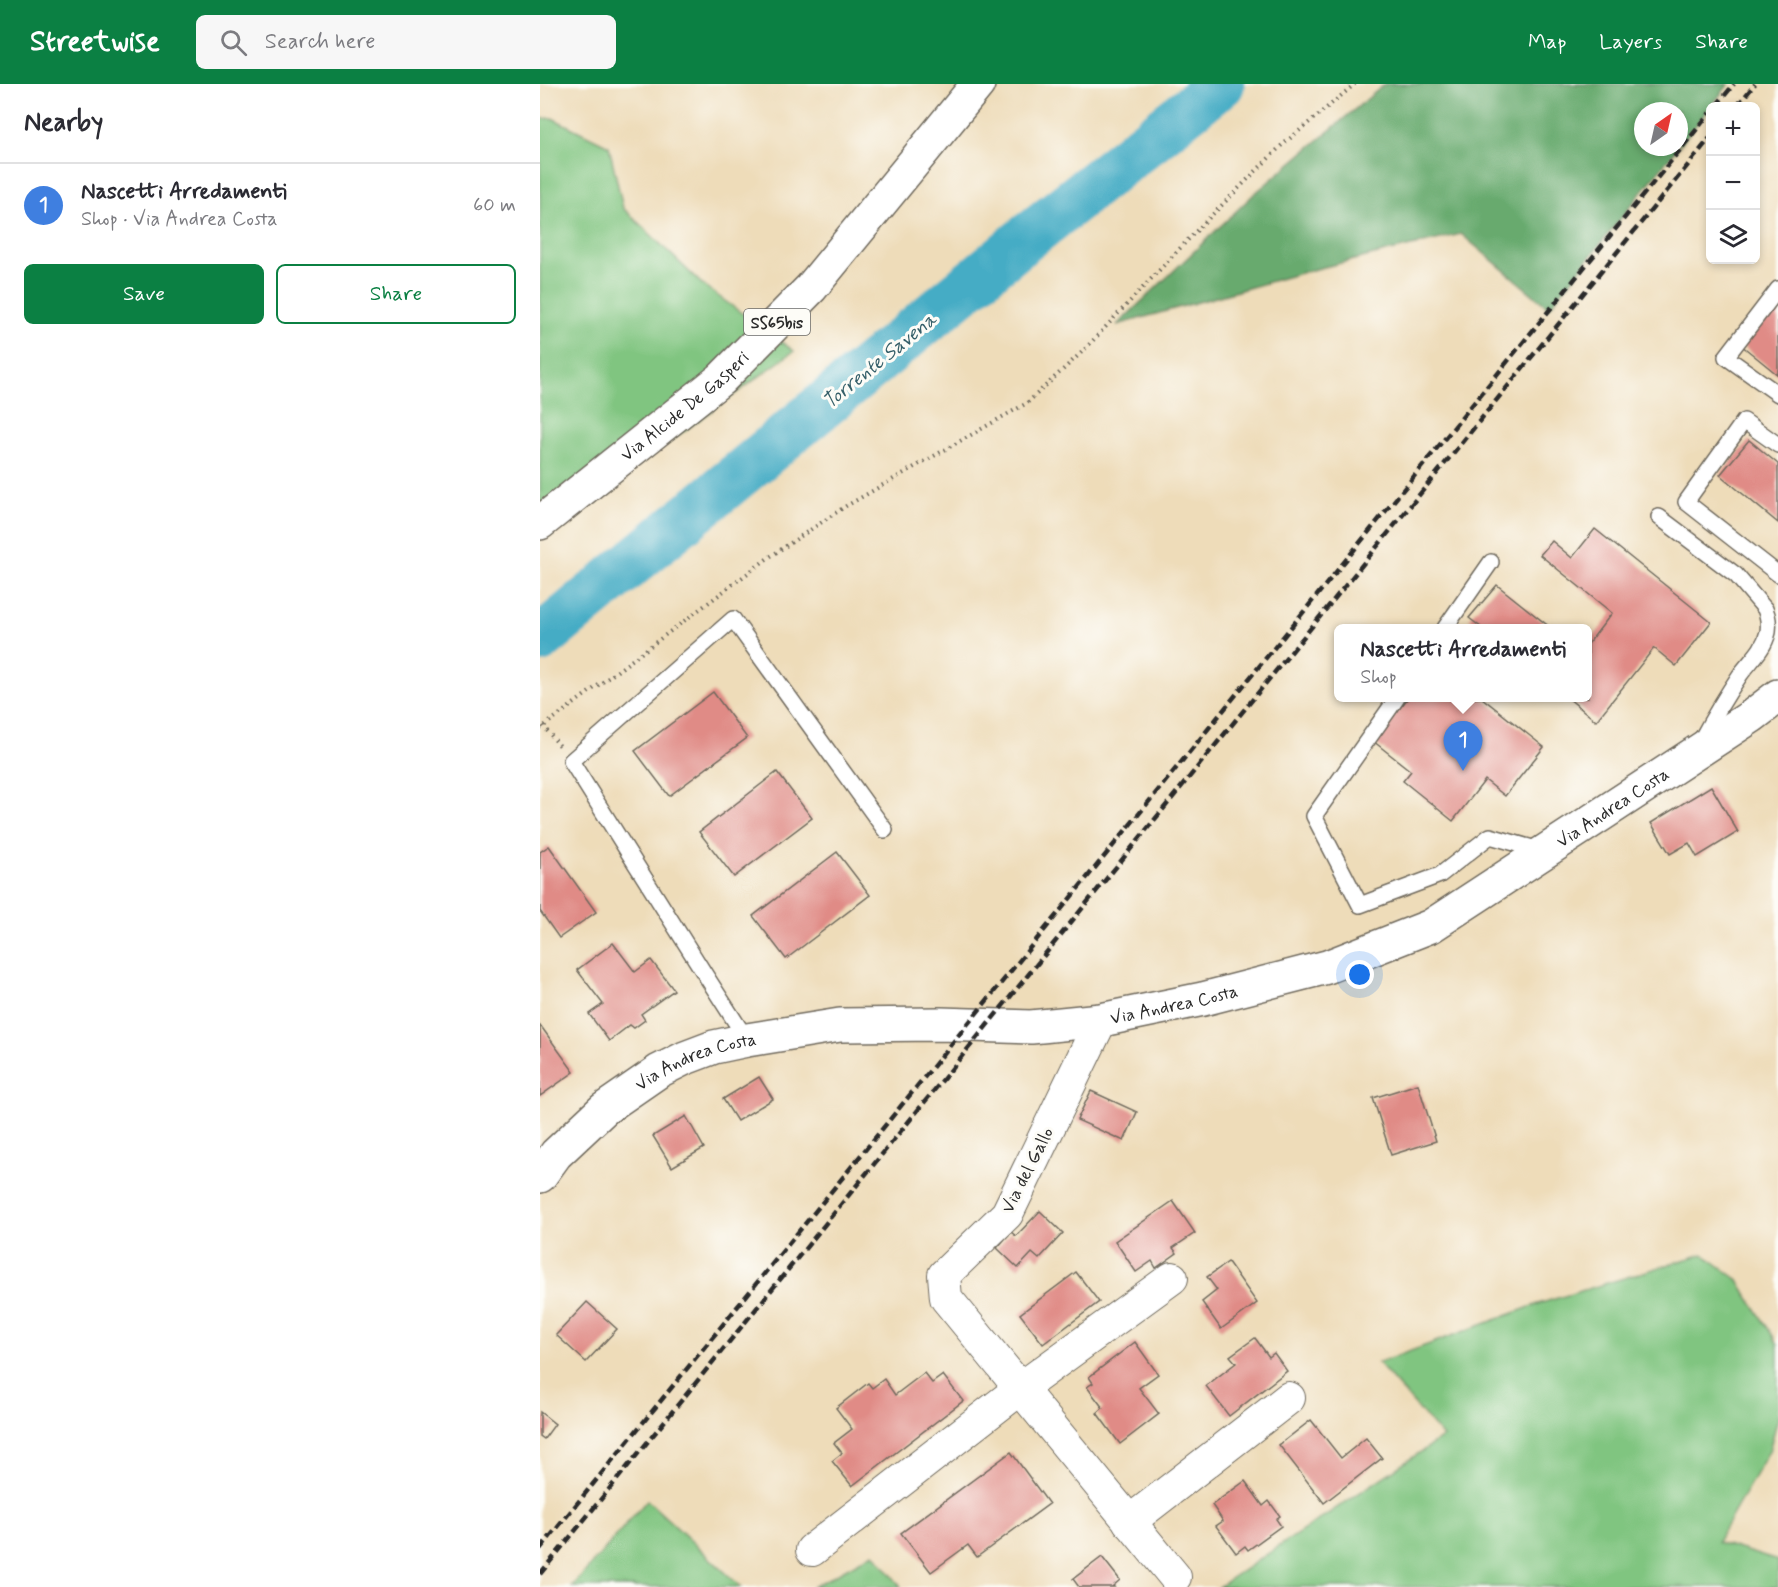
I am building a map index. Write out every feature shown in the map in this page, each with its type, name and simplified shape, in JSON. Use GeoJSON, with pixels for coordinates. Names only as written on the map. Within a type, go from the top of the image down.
{"type":"FeatureCollection","features":[{"type":"Feature","properties":{"kind":"main road","name":"Via Alcide De Gasperi"},"geometry":{"type":"LineString","coordinates":[[540,523],[721,379],[811,288],[978,84]]}},
{"type":"Feature","properties":{"kind":"main road","name":"Via Andrea Costa"},"geometry":{"type":"LineString","coordinates":[[540,1176],[556,1154],[604,1109],[659,1071],[714,1047],[840,1025],[940,1024],[1031,1027],[1101,1020],[1203,999],[1328,968],[1431,926],[1692,756],[1778,696]]}},
{"type":"Feature","properties":{"kind":"street","name":"Via del Gallo"},"geometry":{"type":"LineString","coordinates":[[1101,1020],[1007,1214],[944,1275],[946,1298],[1175,1576]]}},
{"type":"Feature","properties":{"kind":"street"},"geometry":{"type":"LineString","coordinates":[[812,1550],[1021,1388],[1172,1278]]}},
{"type":"Feature","properties":{"kind":"street"},"geometry":{"type":"LineString","coordinates":[[1129,1521],[1289,1398]]}},
{"type":"Feature","properties":{"kind":"lane"},"geometry":{"type":"LineString","coordinates":[[1778,289],[1726,357],[1778,394]]}},
{"type":"Feature","properties":{"kind":"lane"},"geometry":{"type":"LineString","coordinates":[[1778,445],[1744,421],[1686,502],[1778,574]]}},
{"type":"Feature","properties":{"kind":"lane"},"geometry":{"type":"LineString","coordinates":[[1659,517],[1736,574],[1765,609],[1767,616],[1768,632],[1761,649],[1721,704],[1692,756]]}},
{"type":"Feature","properties":{"kind":"lane"},"geometry":{"type":"LineString","coordinates":[[1448,624],[1491,562]]}},
{"type":"Feature","properties":{"kind":"lane"},"geometry":{"type":"LineString","coordinates":[[747,1040],[571,761],[733,619],[885,830]]}},
{"type":"Feature","properties":{"kind":"lane"},"geometry":{"type":"LineString","coordinates":[[1394,702],[1314,816],[1360,905],[1440,875],[1490,836],[1546,852]]}},
{"type":"Feature","properties":{"kind":"path"},"geometry":{"type":"LineString","coordinates":[[540,729],[768,558],[846,506],[1027,403],[1082,352],[1201,226],[1281,146],[1355,84]]}},
{"type":"Feature","properties":{"kind":"green space"},"geometry":{"type":"Polygon","coordinates":[[[1385,84],[1729,84],[1714,102],[1706,102],[1706,113],[1688,135],[1688,102],[1634,102],[1634,156],[1671,156],[1549,308],[1461,234],[1308,271],[1117,325],[1254,194],[1385,84]]]}},
{"type":"Feature","properties":{"kind":"green space"},"geometry":{"type":"Polygon","coordinates":[[[552,118],[609,146],[623,208],[703,285],[794,351],[540,536],[540,119],[552,118]]]}},
{"type":"Feature","properties":{"kind":"green space"},"geometry":{"type":"Polygon","coordinates":[[[1703,1254],[1737,1279],[1778,1344],[1778,1418],[1769,1451],[1717,1542],[1778,1561],[1778,1587],[1218,1587],[1443,1437],[1378,1363],[1538,1304],[1703,1254]]]}},
{"type":"Feature","properties":{"kind":"green space"},"geometry":{"type":"Polygon","coordinates":[[[647,1500],[741,1587],[572,1587],[647,1500]]]}},
{"type":"Feature","properties":{"kind":"green space"},"geometry":{"type":"Polygon","coordinates":[[[874,1553],[901,1587],[813,1587],[874,1553]]]}},
{"type":"Feature","properties":{"kind":"building"},"geometry":{"type":"Polygon","coordinates":[[[1778,299],[1778,375],[1741,345],[1778,299]]]}},
{"type":"Feature","properties":{"kind":"building"},"geometry":{"type":"Polygon","coordinates":[[[1749,440],[1778,464],[1778,523],[1720,475],[1749,440]]]}},
{"type":"Feature","properties":{"kind":"building"},"geometry":{"type":"Polygon","coordinates":[[[1595,529],[1711,622],[1676,666],[1654,648],[1596,721],[1573,702],[1592,702],[1592,639],[1612,613],[1540,555],[1552,541],[1572,558],[1595,529]]]}},
{"type":"Feature","properties":{"kind":"building"},"geometry":{"type":"Polygon","coordinates":[[[1497,585],[1546,624],[1477,624],[1469,618],[1497,585]]]}},
{"type":"Feature","properties":{"kind":"building"},"geometry":{"type":"Polygon","coordinates":[[[713,692],[747,738],[669,796],[635,751],[713,692]]]}},
{"type":"Feature","properties":{"kind":"building"},"geometry":{"type":"Polygon","coordinates":[[[1405,702],[1487,702],[1544,747],[1505,796],[1485,780],[1453,821],[1403,781],[1411,771],[1373,741],[1405,702]]]}},
{"type":"Feature","properties":{"kind":"building"},"geometry":{"type":"Polygon","coordinates":[[[777,772],[812,818],[734,877],[699,832],[777,772]]]}},
{"type":"Feature","properties":{"kind":"building"},"geometry":{"type":"Polygon","coordinates":[[[1711,786],[1738,832],[1697,857],[1689,843],[1670,854],[1651,823],[1711,786]]]}},
{"type":"Feature","properties":{"kind":"building"},"geometry":{"type":"Polygon","coordinates":[[[549,846],[596,912],[559,938],[540,911],[540,852],[549,846]]]}},
{"type":"Feature","properties":{"kind":"building"},"geometry":{"type":"Polygon","coordinates":[[[837,852],[870,895],[786,959],[753,916],[837,852]]]}},
{"type":"Feature","properties":{"kind":"building"},"geometry":{"type":"Polygon","coordinates":[[[613,943],[635,972],[651,960],[674,990],[641,1014],[645,1020],[634,1028],[630,1025],[609,1041],[589,1014],[603,1004],[577,970],[613,943]]]}},
{"type":"Feature","properties":{"kind":"building"},"geometry":{"type":"Polygon","coordinates":[[[540,1025],[574,1072],[540,1096],[540,1025]]]}},
{"type":"Feature","properties":{"kind":"building"},"geometry":{"type":"Polygon","coordinates":[[[759,1077],[773,1099],[737,1121],[723,1099],[759,1077]]]}},
{"type":"Feature","properties":{"kind":"building"},"geometry":{"type":"Polygon","coordinates":[[[1418,1084],[1436,1141],[1391,1155],[1373,1098],[1418,1084]]]}},
{"type":"Feature","properties":{"kind":"building"},"geometry":{"type":"Polygon","coordinates":[[[1091,1091],[1137,1112],[1124,1141],[1077,1120],[1091,1091]]]}},
{"type":"Feature","properties":{"kind":"building"},"geometry":{"type":"Polygon","coordinates":[[[686,1116],[704,1148],[672,1167],[653,1136],[686,1116]]]}},
{"type":"Feature","properties":{"kind":"building"},"geometry":{"type":"Polygon","coordinates":[[[1173,1201],[1195,1233],[1173,1248],[1177,1253],[1156,1268],[1152,1261],[1136,1272],[1115,1241],[1173,1201]]]}},
{"type":"Feature","properties":{"kind":"building"},"geometry":{"type":"Polygon","coordinates":[[[1040,1211],[1063,1233],[1039,1259],[1032,1253],[1018,1268],[997,1248],[1011,1232],[1016,1236],[1040,1211]]]}},
{"type":"Feature","properties":{"kind":"building"},"geometry":{"type":"Polygon","coordinates":[[[1228,1262],[1257,1303],[1221,1329],[1202,1302],[1217,1290],[1207,1277],[1228,1262]]]}},
{"type":"Feature","properties":{"kind":"building"},"geometry":{"type":"Polygon","coordinates":[[[1076,1272],[1099,1302],[1043,1344],[1020,1314],[1076,1272]]]}},
{"type":"Feature","properties":{"kind":"building"},"geometry":{"type":"Polygon","coordinates":[[[587,1302],[617,1329],[586,1362],[556,1335],[587,1302]]]}},
{"type":"Feature","properties":{"kind":"building"},"geometry":{"type":"Polygon","coordinates":[[[1255,1338],[1269,1357],[1274,1353],[1287,1371],[1229,1416],[1206,1386],[1236,1363],[1230,1356],[1255,1338]]]}},
{"type":"Feature","properties":{"kind":"building"},"geometry":{"type":"Polygon","coordinates":[[[1135,1342],[1158,1374],[1139,1388],[1159,1414],[1120,1444],[1097,1413],[1103,1408],[1087,1387],[1093,1383],[1089,1377],[1135,1342]]]}},
{"type":"Feature","properties":{"kind":"building"},"geometry":{"type":"Polygon","coordinates":[[[924,1373],[932,1383],[943,1375],[963,1401],[852,1486],[832,1461],[842,1453],[834,1443],[852,1429],[836,1408],[868,1383],[872,1388],[884,1379],[895,1395],[924,1373]]]}},
{"type":"Feature","properties":{"kind":"building"},"geometry":{"type":"Polygon","coordinates":[[[540,1412],[555,1424],[544,1439],[540,1436],[540,1412]]]}},
{"type":"Feature","properties":{"kind":"building"},"geometry":{"type":"Polygon","coordinates":[[[1311,1420],[1341,1458],[1366,1438],[1382,1458],[1324,1503],[1279,1445],[1311,1420]]]}},
{"type":"Feature","properties":{"kind":"building"},"geometry":{"type":"Polygon","coordinates":[[[1011,1452],[1049,1504],[977,1557],[968,1545],[931,1572],[901,1533],[1011,1452]]]}},
{"type":"Feature","properties":{"kind":"building"},"geometry":{"type":"Polygon","coordinates":[[[1245,1481],[1263,1506],[1269,1501],[1280,1516],[1276,1519],[1281,1526],[1248,1550],[1245,1546],[1236,1553],[1216,1526],[1223,1521],[1212,1505],[1245,1481]]]}},
{"type":"Feature","properties":{"kind":"building"},"geometry":{"type":"Polygon","coordinates":[[[1102,1557],[1120,1580],[1114,1587],[1079,1587],[1073,1579],[1102,1557]]]}},
{"type":"Feature","properties":{"kind":"waterway","name":"Torrente Savena"},"geometry":{"type":"LineString","coordinates":[[540,639],[1025,239],[1221,84]]}},
{"type":"Feature","properties":{"kind":"railway"},"geometry":{"type":"LineString","coordinates":[[1719,102],[1734,84]]}},
{"type":"Feature","properties":{"kind":"railway"},"geometry":{"type":"LineString","coordinates":[[1740,102],[1755,84]]}},
{"type":"Feature","properties":{"kind":"railway"},"geometry":{"type":"LineString","coordinates":[[540,1549],[1706,118]]}},
{"type":"Feature","properties":{"kind":"railway"},"geometry":{"type":"LineString","coordinates":[[540,1574],[1706,143]]}},
{"type":"Feature","properties":{"kind":"place","name":"Nascetti Arredamenti"},"geometry":{"type":"Point","coordinates":[1463,771]}}]}
